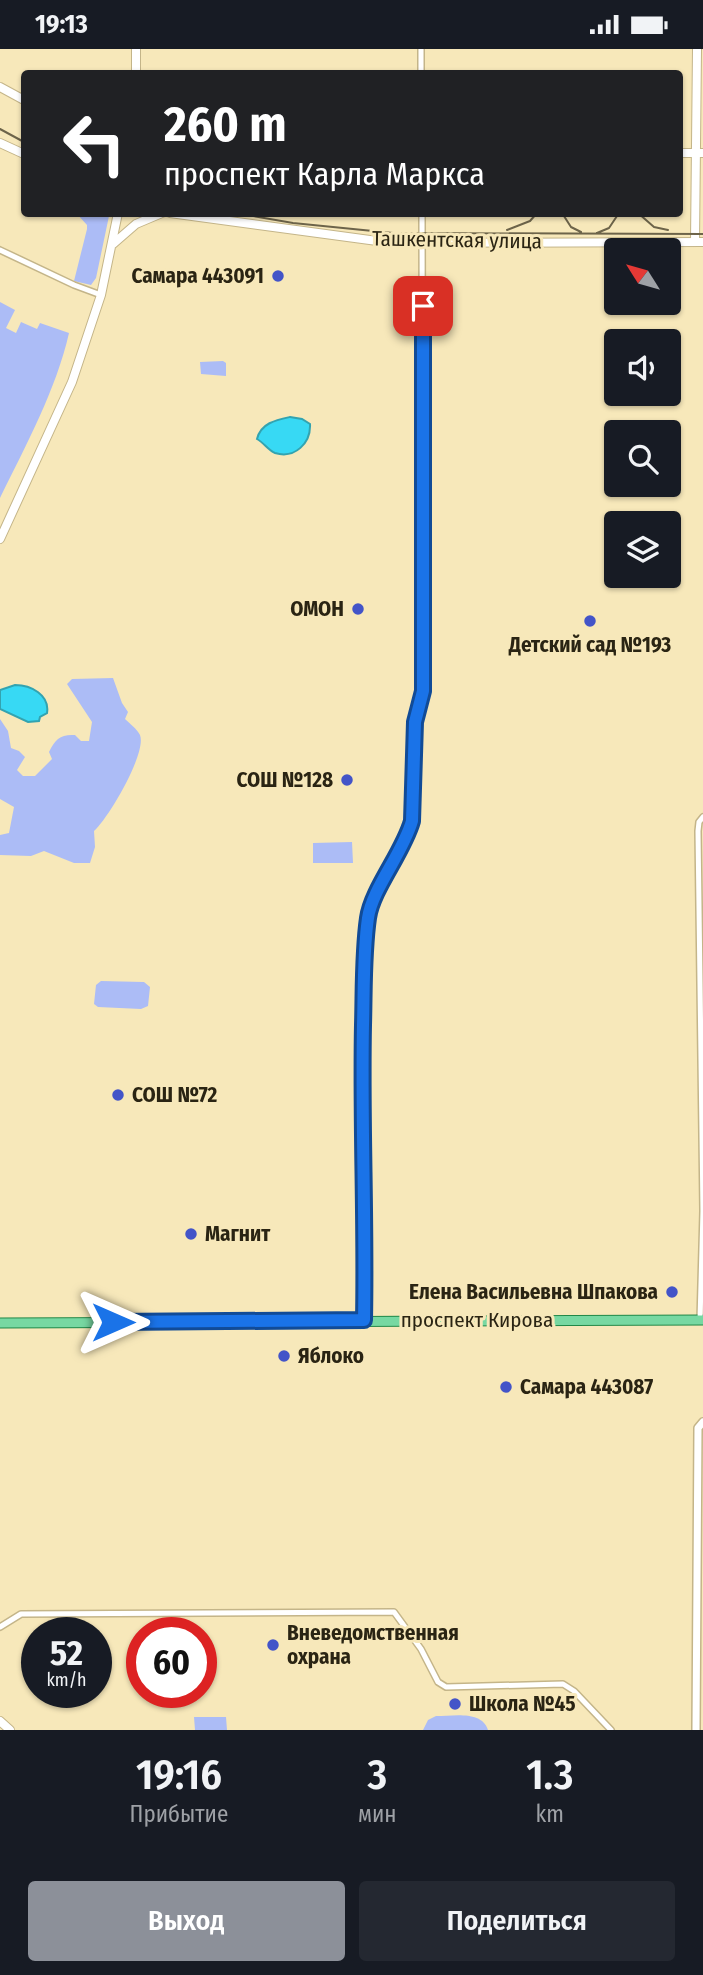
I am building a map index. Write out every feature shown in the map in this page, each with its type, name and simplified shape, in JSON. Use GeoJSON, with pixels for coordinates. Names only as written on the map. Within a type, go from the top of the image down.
{"type":"FeatureCollection","features":[{"type":"Feature","properties":{"kind":"main road"},"geometry":{"type":"LineString","coordinates":[[136,49],[136,70]]}},
{"type":"Feature","properties":{"kind":"main road"},"geometry":{"type":"LineString","coordinates":[[697,49],[699,242]]}},
{"type":"Feature","properties":{"kind":"main road"},"geometry":{"type":"LineString","coordinates":[[0,87],[21,98]]}},
{"type":"Feature","properties":{"kind":"main road"},"geometry":{"type":"LineString","coordinates":[[0,143],[21,154]]}},
{"type":"Feature","properties":{"kind":"main road"},"geometry":{"type":"LineString","coordinates":[[0,539],[72,382],[101,295],[117,217]]}},
{"type":"Feature","properties":{"kind":"main road"},"geometry":{"type":"LineString","coordinates":[[113,244],[136,224],[153,217]]}},
{"type":"Feature","properties":{"kind":"main road","name":"Ташкентская улица"},"geometry":{"type":"LineString","coordinates":[[200,217],[392,243],[699,242]]}},
{"type":"Feature","properties":{"kind":"main road","name":"проспект Кирова"},"geometry":{"type":"LineString","coordinates":[[0,1322],[702,1320]]}},
{"type":"Feature","properties":{"kind":"main road"},"geometry":{"type":"LineString","coordinates":[[0,1721],[10,1730]]}},
{"type":"Feature","properties":{"kind":"street"},"geometry":{"type":"LineString","coordinates":[[421,49],[421,70]]}},
{"type":"Feature","properties":{"kind":"street"},"geometry":{"type":"LineString","coordinates":[[364,1320],[361,1111],[368,917],[372,904],[408,836],[412,821],[415,722],[423,691],[422,217]]}},
{"type":"Feature","properties":{"kind":"street"},"geometry":{"type":"LineString","coordinates":[[0,250],[101,295]]}},
{"type":"Feature","properties":{"kind":"street"},"geometry":{"type":"LineString","coordinates":[[702,1320],[698,831],[703,817]]}},
{"type":"Feature","properties":{"kind":"street"},"geometry":{"type":"LineString","coordinates":[[696,1730],[700,1689],[698,1428],[703,1422]]}},
{"type":"Feature","properties":{"kind":"street"},"geometry":{"type":"LineString","coordinates":[[0,1627],[21,1614],[394,1612],[421,1649],[438,1682],[446,1687],[562,1684],[574,1691],[611,1730]]}},
{"type":"Feature","properties":{"kind":"shaded area"},"geometry":{"type":"Polygon","coordinates":[[[80,217],[109,217],[96,278],[91,285],[74,281],[87,225],[80,217]]]}},
{"type":"Feature","properties":{"kind":"shaded area"},"geometry":{"type":"Polygon","coordinates":[[[0,302],[15,310],[6,328],[16,333],[21,322],[37,329],[40,323],[69,333],[48,396],[0,498],[0,302]]]}},
{"type":"Feature","properties":{"kind":"shaded area"},"geometry":{"type":"Polygon","coordinates":[[[200,362],[226,363],[226,376],[201,374],[200,362]]]}},
{"type":"Feature","properties":{"kind":"shaded area"},"geometry":{"type":"Polygon","coordinates":[[[290,417],[310,424],[308,437],[300,448],[289,454],[275,453],[257,439],[266,426],[290,417]]]}},
{"type":"Feature","properties":{"kind":"shaded area"},"geometry":{"type":"Polygon","coordinates":[[[113,678],[128,712],[125,719],[139,733],[141,744],[125,785],[94,831],[95,847],[90,863],[74,863],[44,851],[31,856],[0,855],[0,835],[9,833],[14,807],[0,799],[0,719],[8,731],[11,748],[25,757],[17,770],[23,776],[35,776],[52,759],[49,752],[59,738],[75,735],[81,741],[89,741],[92,722],[67,684],[72,679],[113,678]]]}},
{"type":"Feature","properties":{"kind":"shaded area"},"geometry":{"type":"Polygon","coordinates":[[[15,685],[33,689],[46,701],[47,713],[40,717],[39,721],[28,722],[0,709],[0,690],[15,685]]]}},
{"type":"Feature","properties":{"kind":"shaded area"},"geometry":{"type":"Polygon","coordinates":[[[352,842],[353,863],[313,863],[313,843],[352,842]]]}},
{"type":"Feature","properties":{"kind":"shaded area"},"geometry":{"type":"Polygon","coordinates":[[[101,981],[144,982],[150,987],[148,1006],[141,1009],[98,1007],[94,1004],[96,985],[101,981]]]}},
{"type":"Feature","properties":{"kind":"shaded area"},"geometry":{"type":"Polygon","coordinates":[[[436,1716],[473,1717],[480,1719],[488,1730],[423,1730],[428,1720],[436,1716]]]}},
{"type":"Feature","properties":{"kind":"shaded area"},"geometry":{"type":"Polygon","coordinates":[[[194,1717],[226,1717],[227,1730],[195,1730],[194,1717]]]}},
{"type":"Feature","properties":{"kind":"tram line"},"geometry":{"type":"LineString","coordinates":[[0,129],[21,140]]}},
{"type":"Feature","properties":{"kind":"tram line"},"geometry":{"type":"LineString","coordinates":[[259,217],[393,233],[703,234]]}},
{"type":"Feature","properties":{"kind":"tram line"},"geometry":{"type":"LineString","coordinates":[[507,230],[534,217]]}},
{"type":"Feature","properties":{"kind":"tram line"},"geometry":{"type":"LineString","coordinates":[[565,217],[571,227],[581,232]]}},
{"type":"Feature","properties":{"kind":"tram line"},"geometry":{"type":"LineString","coordinates":[[597,233],[609,228],[616,217]]}},
{"type":"Feature","properties":{"kind":"tram line"},"geometry":{"type":"LineString","coordinates":[[643,217],[654,227],[668,230]]}},
{"type":"Feature","properties":{"kind":"place","name":"Самара 443091"},"geometry":{"type":"Point","coordinates":[278,276]}},
{"type":"Feature","properties":{"kind":"place","name":"ОМОН"},"geometry":{"type":"Point","coordinates":[358,609]}},
{"type":"Feature","properties":{"kind":"place","name":"Детский сад №193"},"geometry":{"type":"Point","coordinates":[590,621]}},
{"type":"Feature","properties":{"kind":"place","name":"СОШ №128"},"geometry":{"type":"Point","coordinates":[347,780]}},
{"type":"Feature","properties":{"kind":"place","name":"СОШ №72"},"geometry":{"type":"Point","coordinates":[118,1095]}},
{"type":"Feature","properties":{"kind":"place","name":"Магнит"},"geometry":{"type":"Point","coordinates":[191,1234]}},
{"type":"Feature","properties":{"kind":"place","name":"Елена Васильевна Шпакова"},"geometry":{"type":"Point","coordinates":[672,1292]}},
{"type":"Feature","properties":{"kind":"place","name":"Яблоко"},"geometry":{"type":"Point","coordinates":[284,1356]}},
{"type":"Feature","properties":{"kind":"place","name":"Самара 443087"},"geometry":{"type":"Point","coordinates":[506,1387]}},
{"type":"Feature","properties":{"kind":"place","name":"Вневедомственная охрана"},"geometry":{"type":"Point","coordinates":[273,1645]}},
{"type":"Feature","properties":{"kind":"place","name":"Школа №45"},"geometry":{"type":"Point","coordinates":[455,1704]}},
{"type":"Feature","properties":{"kind":"route"},"geometry":{"type":"LineString","coordinates":[[113,1322],[364,1320],[361,1111],[368,917],[372,904],[408,836],[412,821],[415,722],[423,691],[423,306]]}}]}
